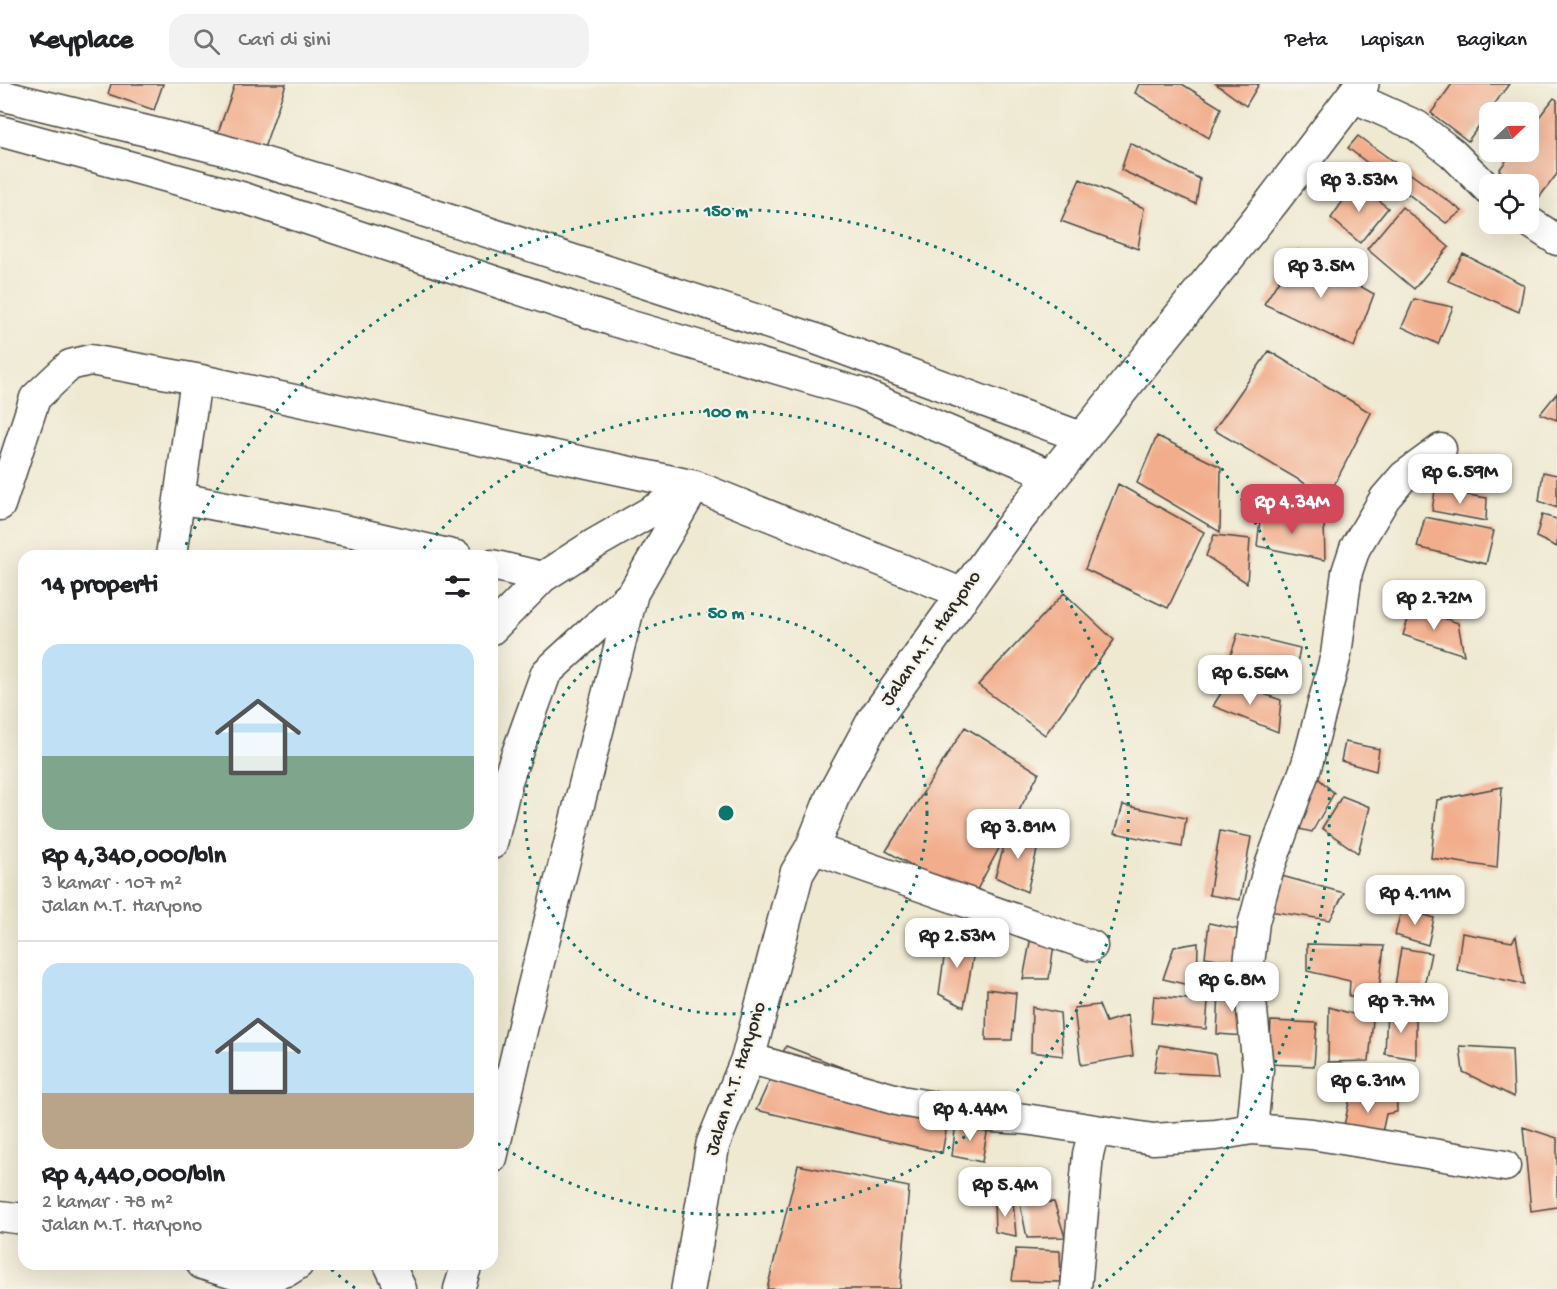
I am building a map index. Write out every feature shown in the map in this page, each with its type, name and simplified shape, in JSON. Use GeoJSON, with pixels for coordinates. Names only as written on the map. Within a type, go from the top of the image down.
{"type":"FeatureCollection","features":[{"type":"Feature","properties":{"kind":"highway","name":"Jalan M.T. Haryono"},"geometry":{"type":"LineString","coordinates":[[688,1289],[713,1144],[748,1058],[797,873],[812,848],[832,798],[874,720],[1014,524],[1358,91]]}},
{"type":"Feature","properties":{"kind":"street"},"geometry":{"type":"LineString","coordinates":[[1358,91],[1417,126],[1452,153],[1479,180]]}},
{"type":"Feature","properties":{"kind":"street"},"geometry":{"type":"LineString","coordinates":[[0,95],[56,96],[425,212],[813,338],[1081,437]]}},
{"type":"Feature","properties":{"kind":"street"},"geometry":{"type":"LineString","coordinates":[[0,131],[241,197],[614,321],[860,393],[1053,476]]}},
{"type":"Feature","properties":{"kind":"street"},"geometry":{"type":"LineString","coordinates":[[413,254],[425,212]]}},
{"type":"Feature","properties":{"kind":"street"},"geometry":{"type":"LineString","coordinates":[[1539,228],[1557,240]]}},
{"type":"Feature","properties":{"kind":"street"},"geometry":{"type":"LineString","coordinates":[[0,505],[35,398],[70,365],[90,360],[196,379],[695,486],[964,594]]}},
{"type":"Feature","properties":{"kind":"street"},"geometry":{"type":"LineString","coordinates":[[172,550],[196,379]]}},
{"type":"Feature","properties":{"kind":"street"},"geometry":{"type":"LineString","coordinates":[[1252,1129],[1258,1069],[1248,972],[1254,922],[1266,874],[1310,753],[1336,655],[1347,572],[1354,548],[1384,498],[1404,476],[1441,449]]}},
{"type":"Feature","properties":{"kind":"street"},"geometry":{"type":"LineString","coordinates":[[498,623],[543,577],[596,543],[695,486]]}},
{"type":"Feature","properties":{"kind":"street"},"geometry":{"type":"LineString","coordinates":[[498,1132],[525,1017],[633,593],[695,486]]}},
{"type":"Feature","properties":{"kind":"street"},"geometry":{"type":"LineString","coordinates":[[180,498],[353,532],[431,550]]}},
{"type":"Feature","properties":{"kind":"street"},"geometry":{"type":"LineString","coordinates":[[498,566],[543,577]]}},
{"type":"Feature","properties":{"kind":"street"},"geometry":{"type":"LineString","coordinates":[[498,819],[507,781],[546,673],[633,593]]}},
{"type":"Feature","properties":{"kind":"street"},"geometry":{"type":"LineString","coordinates":[[812,848],[1092,946]]}},
{"type":"Feature","properties":{"kind":"street"},"geometry":{"type":"LineString","coordinates":[[748,1058],[901,1101],[992,1118],[1025,1119],[1154,1139],[1178,1139],[1252,1129],[1312,1134],[1505,1166]]}},
{"type":"Feature","properties":{"kind":"street"},"geometry":{"type":"LineString","coordinates":[[1076,1289],[1088,1154],[1094,1130]]}},
{"type":"Feature","properties":{"kind":"street"},"geometry":{"type":"LineString","coordinates":[[0,1216],[18,1219]]}},
{"type":"Feature","properties":{"kind":"street"},"geometry":{"type":"LineString","coordinates":[[221,1270],[253,1280],[290,1270]]}},
{"type":"Feature","properties":{"kind":"street"},"geometry":{"type":"LineString","coordinates":[[302,1270],[307,1289]]}},
{"type":"Feature","properties":{"kind":"street"},"geometry":{"type":"LineString","coordinates":[[392,1270],[401,1289]]}},
{"type":"Feature","properties":{"kind":"street"},"geometry":{"type":"LineString","coordinates":[[459,1289],[465,1270]]}},
{"type":"Feature","properties":{"kind":"building"},"geometry":{"type":"Polygon","coordinates":[[[111,84],[163,84],[154,110],[108,94],[111,84]]]}},
{"type":"Feature","properties":{"kind":"building"},"geometry":{"type":"Polygon","coordinates":[[[235,84],[286,84],[262,154],[216,138],[235,84]]]}},
{"type":"Feature","properties":{"kind":"building"},"geometry":{"type":"Polygon","coordinates":[[[1139,84],[1182,84],[1221,108],[1209,138],[1135,93],[1139,84]]]}},
{"type":"Feature","properties":{"kind":"building"},"geometry":{"type":"Polygon","coordinates":[[[1216,84],[1259,84],[1246,106],[1216,84]]]}},
{"type":"Feature","properties":{"kind":"building"},"geometry":{"type":"Polygon","coordinates":[[[1452,84],[1509,84],[1496,102],[1479,102],[1479,126],[1468,141],[1431,113],[1452,84]]]}},
{"type":"Feature","properties":{"kind":"building"},"geometry":{"type":"Polygon","coordinates":[[[1554,98],[1557,100],[1557,174],[1539,198],[1539,174],[1504,174],[1499,170],[1505,162],[1539,162],[1539,117],[1554,98]]]}},
{"type":"Feature","properties":{"kind":"building"},"geometry":{"type":"Polygon","coordinates":[[[1358,136],[1462,211],[1446,223],[1348,148],[1358,136]]]}},
{"type":"Feature","properties":{"kind":"building"},"geometry":{"type":"Polygon","coordinates":[[[1130,143],[1200,179],[1196,204],[1121,170],[1130,143]]]}},
{"type":"Feature","properties":{"kind":"building"},"geometry":{"type":"Polygon","coordinates":[[[1080,179],[1144,208],[1138,249],[1061,221],[1080,179]]]}},
{"type":"Feature","properties":{"kind":"building"},"geometry":{"type":"Polygon","coordinates":[[[1356,182],[1388,208],[1360,243],[1331,218],[1356,182]]]}},
{"type":"Feature","properties":{"kind":"building"},"geometry":{"type":"Polygon","coordinates":[[[1402,207],[1449,247],[1414,289],[1367,249],[1402,207]]]}},
{"type":"Feature","properties":{"kind":"building"},"geometry":{"type":"Polygon","coordinates":[[[1298,250],[1374,294],[1354,347],[1264,304],[1298,250]]]}},
{"type":"Feature","properties":{"kind":"building"},"geometry":{"type":"Polygon","coordinates":[[[1463,254],[1524,285],[1519,312],[1448,281],[1463,254]]]}},
{"type":"Feature","properties":{"kind":"building"},"geometry":{"type":"Polygon","coordinates":[[[1414,299],[1453,307],[1438,344],[1402,327],[1414,299]]]}},
{"type":"Feature","properties":{"kind":"building"},"geometry":{"type":"Polygon","coordinates":[[[1269,351],[1371,413],[1328,497],[1214,430],[1269,351]]]}},
{"type":"Feature","properties":{"kind":"building"},"geometry":{"type":"Polygon","coordinates":[[[1557,393],[1557,420],[1540,414],[1557,393]]]}},
{"type":"Feature","properties":{"kind":"building"},"geometry":{"type":"Polygon","coordinates":[[[1157,436],[1221,467],[1220,532],[1137,483],[1157,436]]]}},
{"type":"Feature","properties":{"kind":"building"},"geometry":{"type":"Polygon","coordinates":[[[1438,450],[1475,464],[1461,485],[1429,473],[1438,450]]]}},
{"type":"Feature","properties":{"kind":"building"},"geometry":{"type":"Polygon","coordinates":[[[1543,472],[1557,475],[1557,508],[1539,501],[1543,472]]]}},
{"type":"Feature","properties":{"kind":"building"},"geometry":{"type":"Polygon","coordinates":[[[1118,484],[1204,532],[1168,608],[1085,569],[1118,484]]]}},
{"type":"Feature","properties":{"kind":"building"},"geometry":{"type":"Polygon","coordinates":[[[1435,490],[1487,498],[1486,521],[1432,511],[1435,490]]]}},
{"type":"Feature","properties":{"kind":"building"},"geometry":{"type":"Polygon","coordinates":[[[1261,512],[1324,522],[1325,560],[1257,546],[1261,512]]]}},
{"type":"Feature","properties":{"kind":"building"},"geometry":{"type":"Polygon","coordinates":[[[1542,515],[1557,519],[1557,547],[1536,537],[1542,515]]]}},
{"type":"Feature","properties":{"kind":"building"},"geometry":{"type":"Polygon","coordinates":[[[1425,517],[1494,531],[1486,564],[1417,547],[1425,517]]]}},
{"type":"Feature","properties":{"kind":"building"},"geometry":{"type":"Polygon","coordinates":[[[1214,535],[1250,539],[1247,583],[1206,556],[1214,535]]]}},
{"type":"Feature","properties":{"kind":"building"},"geometry":{"type":"Polygon","coordinates":[[[1064,593],[1114,640],[1045,735],[978,685],[1064,593]]]}},
{"type":"Feature","properties":{"kind":"building"},"geometry":{"type":"Polygon","coordinates":[[[1412,607],[1458,623],[1464,655],[1403,635],[1412,607]]]}},
{"type":"Feature","properties":{"kind":"building"},"geometry":{"type":"Polygon","coordinates":[[[1238,633],[1300,648],[1294,681],[1229,660],[1238,633]]]}},
{"type":"Feature","properties":{"kind":"building"},"geometry":{"type":"Polygon","coordinates":[[[1228,682],[1281,700],[1278,732],[1213,706],[1228,682]]]}},
{"type":"Feature","properties":{"kind":"building"},"geometry":{"type":"Polygon","coordinates":[[[965,727],[1039,773],[972,899],[886,851],[965,727]]]}},
{"type":"Feature","properties":{"kind":"building"},"geometry":{"type":"Polygon","coordinates":[[[1345,742],[1379,749],[1376,771],[1341,761],[1345,742]]]}},
{"type":"Feature","properties":{"kind":"building"},"geometry":{"type":"Polygon","coordinates":[[[1303,764],[1334,793],[1312,832],[1282,825],[1303,764]]]}},
{"type":"Feature","properties":{"kind":"building"},"geometry":{"type":"Polygon","coordinates":[[[1502,787],[1497,868],[1431,858],[1437,800],[1502,787]]]}},
{"type":"Feature","properties":{"kind":"building"},"geometry":{"type":"Polygon","coordinates":[[[1342,796],[1370,807],[1358,853],[1322,828],[1342,796]]]}},
{"type":"Feature","properties":{"kind":"building"},"geometry":{"type":"Polygon","coordinates":[[[1123,805],[1186,818],[1182,847],[1115,833],[1123,805]]]}},
{"type":"Feature","properties":{"kind":"building"},"geometry":{"type":"Polygon","coordinates":[[[1220,831],[1251,837],[1240,900],[1209,895],[1220,831]]]}},
{"type":"Feature","properties":{"kind":"building"},"geometry":{"type":"Polygon","coordinates":[[[1008,832],[1040,838],[1027,892],[995,877],[1008,832]]]}},
{"type":"Feature","properties":{"kind":"building"},"geometry":{"type":"Polygon","coordinates":[[[1278,875],[1344,893],[1330,920],[1268,911],[1278,875]]]}},
{"type":"Feature","properties":{"kind":"building"},"geometry":{"type":"Polygon","coordinates":[[[1402,907],[1434,918],[1428,945],[1395,935],[1402,907]]]}},
{"type":"Feature","properties":{"kind":"building"},"geometry":{"type":"Polygon","coordinates":[[[1209,923],[1237,929],[1241,963],[1205,957],[1209,923]]]}},
{"type":"Feature","properties":{"kind":"building"},"geometry":{"type":"Polygon","coordinates":[[[1033,926],[1056,930],[1049,979],[1023,979],[1033,926]]]}},
{"type":"Feature","properties":{"kind":"building"},"geometry":{"type":"Polygon","coordinates":[[[1462,933],[1512,942],[1516,936],[1524,984],[1457,970],[1462,933]]]}},
{"type":"Feature","properties":{"kind":"building"},"geometry":{"type":"Polygon","coordinates":[[[947,936],[976,941],[964,1007],[939,994],[947,936]]]}},
{"type":"Feature","properties":{"kind":"building"},"geometry":{"type":"Polygon","coordinates":[[[1198,943],[1197,987],[1163,979],[1174,947],[1198,943]]]}},
{"type":"Feature","properties":{"kind":"building"},"geometry":{"type":"Polygon","coordinates":[[[1307,944],[1384,946],[1378,998],[1349,996],[1350,981],[1307,971],[1307,944]]]}},
{"type":"Feature","properties":{"kind":"building"},"geometry":{"type":"Polygon","coordinates":[[[1401,948],[1431,953],[1422,996],[1393,999],[1401,948]]]}},
{"type":"Feature","properties":{"kind":"building"},"geometry":{"type":"Polygon","coordinates":[[[987,989],[1016,993],[1012,1040],[986,1040],[987,989]]]}},
{"type":"Feature","properties":{"kind":"building"},"geometry":{"type":"Polygon","coordinates":[[[1247,989],[1246,1036],[1217,1034],[1219,991],[1247,989]]]}},
{"type":"Feature","properties":{"kind":"building"},"geometry":{"type":"Polygon","coordinates":[[[1154,996],[1208,1001],[1206,1029],[1151,1023],[1154,996]]]}},
{"type":"Feature","properties":{"kind":"building"},"geometry":{"type":"Polygon","coordinates":[[[1099,1005],[1106,1022],[1128,1015],[1133,1056],[1081,1065],[1074,1008],[1099,1005]]]}},
{"type":"Feature","properties":{"kind":"building"},"geometry":{"type":"Polygon","coordinates":[[[1032,1007],[1060,1013],[1063,1056],[1031,1052],[1032,1007]]]}},
{"type":"Feature","properties":{"kind":"building"},"geometry":{"type":"Polygon","coordinates":[[[1329,1007],[1373,1020],[1369,1061],[1328,1062],[1329,1007]]]}},
{"type":"Feature","properties":{"kind":"building"},"geometry":{"type":"Polygon","coordinates":[[[1387,1008],[1416,1015],[1416,1059],[1385,1054],[1387,1008]]]}},
{"type":"Feature","properties":{"kind":"building"},"geometry":{"type":"Polygon","coordinates":[[[1271,1021],[1317,1023],[1314,1066],[1269,1064],[1271,1021]]]}},
{"type":"Feature","properties":{"kind":"building"},"geometry":{"type":"Polygon","coordinates":[[[1159,1045],[1215,1054],[1218,1075],[1154,1072],[1159,1045]]]}},
{"type":"Feature","properties":{"kind":"building"},"geometry":{"type":"Polygon","coordinates":[[[786,1046],[950,1109],[942,1153],[756,1110],[786,1046]]]}},
{"type":"Feature","properties":{"kind":"building"},"geometry":{"type":"Polygon","coordinates":[[[1460,1046],[1512,1049],[1514,1097],[1463,1072],[1460,1046]]]}},
{"type":"Feature","properties":{"kind":"building"},"geometry":{"type":"Polygon","coordinates":[[[1396,1087],[1397,1112],[1386,1114],[1380,1142],[1340,1145],[1352,1088],[1396,1087]]]}},
{"type":"Feature","properties":{"kind":"building"},"geometry":{"type":"Polygon","coordinates":[[[956,1122],[988,1127],[982,1162],[952,1156],[956,1122]]]}},
{"type":"Feature","properties":{"kind":"building"},"geometry":{"type":"Polygon","coordinates":[[[1523,1127],[1557,1138],[1557,1207],[1531,1211],[1523,1127]]]}},
{"type":"Feature","properties":{"kind":"building"},"geometry":{"type":"Polygon","coordinates":[[[798,1165],[909,1187],[900,1289],[767,1289],[798,1165]]]}},
{"type":"Feature","properties":{"kind":"building"},"geometry":{"type":"Polygon","coordinates":[[[1013,1201],[1016,1236],[995,1232],[994,1202],[1013,1201]]]}},
{"type":"Feature","properties":{"kind":"building"},"geometry":{"type":"Polygon","coordinates":[[[1054,1202],[1065,1237],[1027,1238],[1020,1203],[1054,1202]]]}},
{"type":"Feature","properties":{"kind":"building"},"geometry":{"type":"Polygon","coordinates":[[[1016,1249],[1060,1251],[1061,1282],[1012,1281],[1016,1249]]]}}]}
